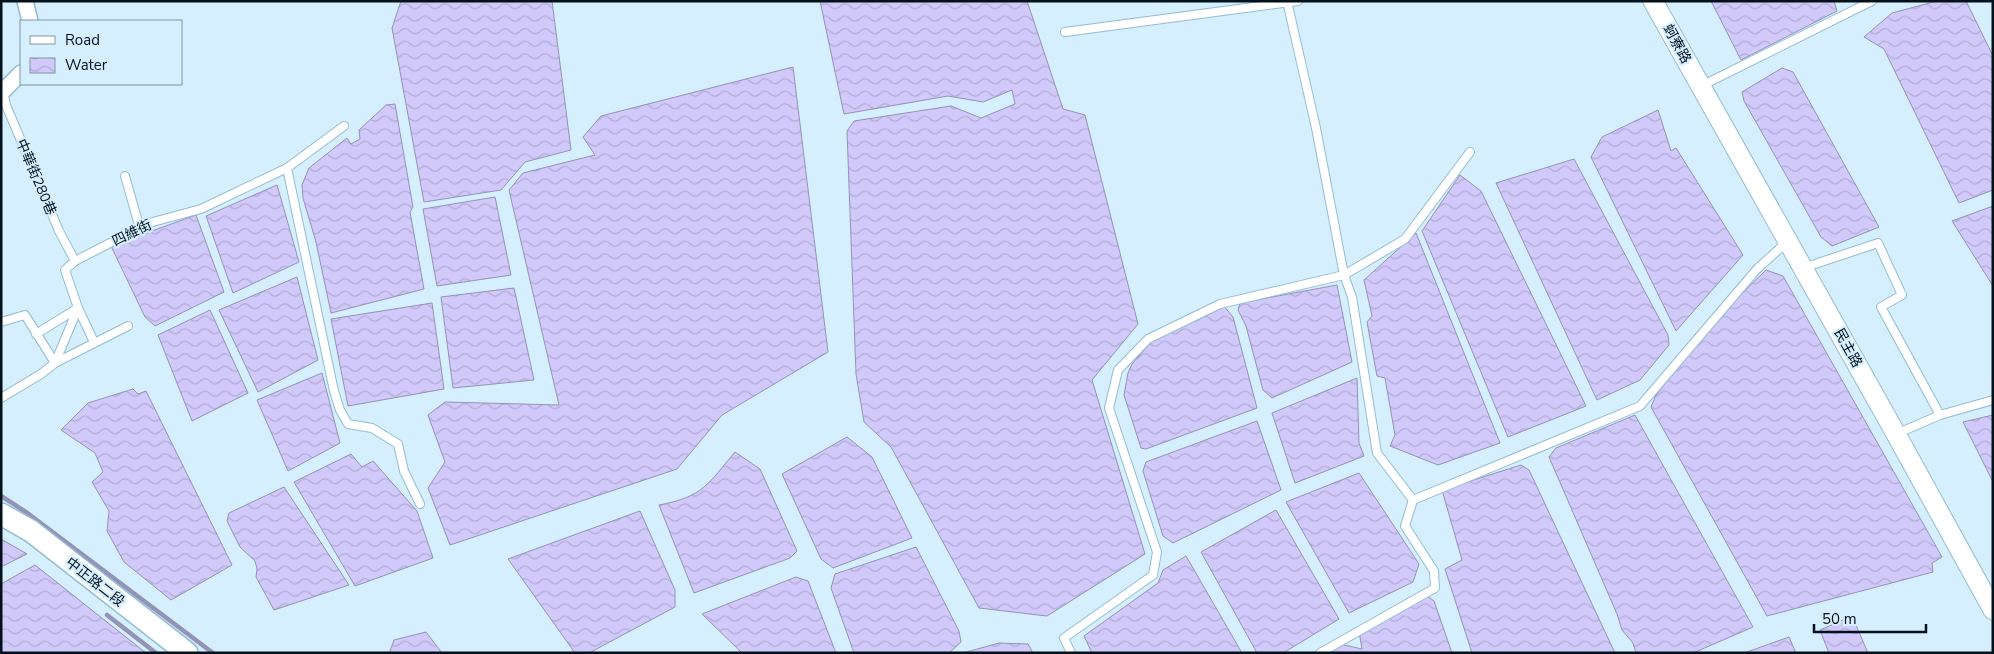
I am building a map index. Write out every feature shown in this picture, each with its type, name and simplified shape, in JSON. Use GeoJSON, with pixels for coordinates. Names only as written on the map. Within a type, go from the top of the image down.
{"type":"FeatureCollection","features":[{"type":"Feature","properties":{"kind":"main road","name":"中正路二段"},"geometry":{"type":"LineString","coordinates":[[1,514],[30,531],[187,653]]}},
{"type":"Feature","properties":{"kind":"street"},"geometry":{"type":"LineString","coordinates":[[25,1],[30,20]]}},
{"type":"Feature","properties":{"kind":"street","name":"蚵寮路"},"geometry":{"type":"LineString","coordinates":[[1653,1],[1700,86]]}},
{"type":"Feature","properties":{"kind":"street"},"geometry":{"type":"LineString","coordinates":[[2,90],[20,74]]}},
{"type":"Feature","properties":{"kind":"street","name":"民主路"},"geometry":{"type":"LineString","coordinates":[[1700,86],[1993,610]]}},
{"type":"Feature","properties":{"kind":"lane"},"geometry":{"type":"LineString","coordinates":[[1065,32],[1298,1]]}},
{"type":"Feature","properties":{"kind":"lane"},"geometry":{"type":"LineString","coordinates":[[1700,86],[1872,1]]}},
{"type":"Feature","properties":{"kind":"lane"},"geometry":{"type":"LineString","coordinates":[[1288,2],[1316,128],[1344,275],[1352,297],[1377,453],[1413,500]]}},
{"type":"Feature","properties":{"kind":"lane","name":"中華街280巷"},"geometry":{"type":"LineString","coordinates":[[2,90],[6,105],[51,214],[75,261]]}},
{"type":"Feature","properties":{"kind":"lane","name":"四維街"},"geometry":{"type":"LineString","coordinates":[[75,261],[149,223],[201,209],[287,168],[344,126]]}},
{"type":"Feature","properties":{"kind":"lane"},"geometry":{"type":"LineString","coordinates":[[1071,653],[1064,638],[1153,575],[1157,552],[1109,408],[1118,370],[1148,340],[1220,304],[1344,275],[1404,239],[1470,152]]}},
{"type":"Feature","properties":{"kind":"lane"},"geometry":{"type":"LineString","coordinates":[[287,168],[334,391],[340,410],[348,424],[372,428],[398,444],[404,472],[420,504]]}},
{"type":"Feature","properties":{"kind":"lane"},"geometry":{"type":"LineString","coordinates":[[125,176],[140,228]]}},
{"type":"Feature","properties":{"kind":"lane"},"geometry":{"type":"LineString","coordinates":[[1413,500],[1640,406],[1757,269],[1788,241]]}},
{"type":"Feature","properties":{"kind":"lane"},"geometry":{"type":"LineString","coordinates":[[1803,268],[1878,243],[1902,295],[1881,307],[1940,415]]}},
{"type":"Feature","properties":{"kind":"lane"},"geometry":{"type":"LineString","coordinates":[[75,261],[65,270],[78,308],[94,342]]}},
{"type":"Feature","properties":{"kind":"lane"},"geometry":{"type":"LineString","coordinates":[[36,334],[78,308]]}},
{"type":"Feature","properties":{"kind":"lane"},"geometry":{"type":"LineString","coordinates":[[55,363],[78,308]]}},
{"type":"Feature","properties":{"kind":"lane"},"geometry":{"type":"LineString","coordinates":[[1,322],[25,315],[55,363]]}},
{"type":"Feature","properties":{"kind":"lane"},"geometry":{"type":"LineString","coordinates":[[1,398],[41,374],[55,363],[128,326]]}},
{"type":"Feature","properties":{"kind":"lane"},"geometry":{"type":"LineString","coordinates":[[1896,434],[1940,415],[1993,400]]}},
{"type":"Feature","properties":{"kind":"lane"},"geometry":{"type":"LineString","coordinates":[[1320,653],[1435,588],[1434,571],[1405,526],[1413,500]]}},
{"type":"Feature","properties":{"kind":"water"},"geometry":{"type":"Polygon","coordinates":[[[401,1],[552,1],[571,150],[525,162],[501,190],[424,202],[392,28],[401,1]]]}},
{"type":"Feature","properties":{"kind":"water"},"geometry":{"type":"Polygon","coordinates":[[[820,1],[1027,1],[1063,109],[1085,115],[1138,324],[1092,380],[1145,554],[1047,616],[979,608],[891,447],[864,422],[856,374],[847,131],[854,121],[951,106],[981,118],[1015,104],[1012,90],[983,102],[948,96],[844,114],[820,1]]]}},
{"type":"Feature","properties":{"kind":"water"},"geometry":{"type":"Polygon","coordinates":[[[1711,1],[1834,1],[1837,11],[1741,60],[1711,1]]]}},
{"type":"Feature","properties":{"kind":"water"},"geometry":{"type":"Polygon","coordinates":[[[1937,1],[1966,1],[1993,56],[1993,190],[1959,203],[1884,49],[1864,37],[1892,13],[1937,1]]]}},
{"type":"Feature","properties":{"kind":"water"},"geometry":{"type":"Polygon","coordinates":[[[793,67],[828,352],[722,415],[677,469],[450,545],[428,488],[445,462],[428,415],[445,402],[559,405],[509,190],[523,173],[595,155],[583,137],[601,116],[793,67]]]}},
{"type":"Feature","properties":{"kind":"water"},"geometry":{"type":"Polygon","coordinates":[[[1782,68],[1793,72],[1879,227],[1832,246],[1821,237],[1744,101],[1742,92],[1782,68]]]}},
{"type":"Feature","properties":{"kind":"water"},"geometry":{"type":"Polygon","coordinates":[[[395,104],[413,207],[410,212],[424,289],[331,313],[316,242],[303,198],[302,185],[309,168],[347,138],[351,144],[360,139],[359,130],[386,105],[395,104]]]}},
{"type":"Feature","properties":{"kind":"water"},"geometry":{"type":"Polygon","coordinates":[[[1658,110],[1671,151],[1676,148],[1743,255],[1676,331],[1591,157],[1602,137],[1658,110]]]}},
{"type":"Feature","properties":{"kind":"water"},"geometry":{"type":"Polygon","coordinates":[[[1574,159],[1668,335],[1669,345],[1640,380],[1597,400],[1496,183],[1574,159]]]}},
{"type":"Feature","properties":{"kind":"water"},"geometry":{"type":"Polygon","coordinates":[[[1460,175],[1481,191],[1586,406],[1508,437],[1422,231],[1460,175]]]}},
{"type":"Feature","properties":{"kind":"water"},"geometry":{"type":"Polygon","coordinates":[[[277,185],[299,262],[233,293],[206,216],[277,185]]]}},
{"type":"Feature","properties":{"kind":"water"},"geometry":{"type":"Polygon","coordinates":[[[495,197],[511,275],[437,286],[423,209],[495,197]]]}},
{"type":"Feature","properties":{"kind":"water"},"geometry":{"type":"Polygon","coordinates":[[[1993,206],[1993,286],[1952,221],[1993,206]]]}},
{"type":"Feature","properties":{"kind":"water"},"geometry":{"type":"Polygon","coordinates":[[[196,215],[224,292],[155,326],[145,317],[111,246],[196,215]]]}},
{"type":"Feature","properties":{"kind":"water"},"geometry":{"type":"Polygon","coordinates":[[[1416,233],[1500,443],[1438,465],[1390,446],[1395,435],[1385,378],[1377,376],[1367,322],[1372,316],[1364,280],[1416,233]]]}},
{"type":"Feature","properties":{"kind":"water"},"geometry":{"type":"Polygon","coordinates":[[[1766,270],[1783,276],[1942,557],[1932,563],[1933,572],[1767,616],[1651,407],[1656,395],[1721,314],[1766,270]]]}},
{"type":"Feature","properties":{"kind":"water"},"geometry":{"type":"Polygon","coordinates":[[[297,277],[318,360],[258,392],[219,310],[297,277]]]}},
{"type":"Feature","properties":{"kind":"water"},"geometry":{"type":"Polygon","coordinates":[[[1337,285],[1352,362],[1272,398],[1263,390],[1246,326],[1238,310],[1240,303],[1337,285]]]}},
{"type":"Feature","properties":{"kind":"water"},"geometry":{"type":"Polygon","coordinates":[[[514,288],[534,380],[453,388],[441,297],[514,288]]]}},
{"type":"Feature","properties":{"kind":"water"},"geometry":{"type":"Polygon","coordinates":[[[432,303],[444,389],[348,406],[331,319],[432,303]]]}},
{"type":"Feature","properties":{"kind":"water"},"geometry":{"type":"Polygon","coordinates":[[[1223,305],[1233,317],[1257,408],[1146,449],[1141,448],[1124,395],[1128,373],[1132,364],[1152,341],[1223,305]]]}},
{"type":"Feature","properties":{"kind":"water"},"geometry":{"type":"Polygon","coordinates":[[[210,310],[248,393],[192,421],[158,335],[210,310]]]}},
{"type":"Feature","properties":{"kind":"water"},"geometry":{"type":"Polygon","coordinates":[[[322,373],[340,443],[288,471],[257,400],[322,373]]]}},
{"type":"Feature","properties":{"kind":"water"},"geometry":{"type":"Polygon","coordinates":[[[1357,378],[1359,443],[1364,456],[1295,483],[1272,413],[1357,378]]]}},
{"type":"Feature","properties":{"kind":"water"},"geometry":{"type":"Polygon","coordinates":[[[133,389],[138,394],[146,391],[232,565],[171,600],[124,562],[107,531],[109,511],[92,482],[103,472],[95,453],[61,430],[88,403],[133,389]]]}},
{"type":"Feature","properties":{"kind":"water"},"geometry":{"type":"Polygon","coordinates":[[[1635,415],[1753,627],[1693,653],[1636,653],[1633,643],[1622,630],[1617,614],[1549,457],[1556,448],[1635,415]]]}},
{"type":"Feature","properties":{"kind":"water"},"geometry":{"type":"Polygon","coordinates":[[[1993,415],[1993,482],[1963,422],[1993,415]]]}},
{"type":"Feature","properties":{"kind":"water"},"geometry":{"type":"Polygon","coordinates":[[[1257,421],[1281,490],[1173,543],[1163,536],[1143,471],[1146,462],[1257,421]]]}},
{"type":"Feature","properties":{"kind":"water"},"geometry":{"type":"Polygon","coordinates":[[[847,437],[872,457],[912,538],[833,568],[821,559],[782,474],[847,437]]]}},
{"type":"Feature","properties":{"kind":"water"},"geometry":{"type":"Polygon","coordinates":[[[735,452],[760,469],[797,551],[790,558],[694,593],[659,505],[686,498],[703,488],[735,452]]]}},
{"type":"Feature","properties":{"kind":"water"},"geometry":{"type":"Polygon","coordinates":[[[351,454],[362,467],[373,461],[417,511],[433,558],[355,586],[294,482],[351,454]]]}},
{"type":"Feature","properties":{"kind":"water"},"geometry":{"type":"Polygon","coordinates":[[[1521,465],[1529,470],[1615,653],[1472,653],[1445,569],[1462,560],[1442,490],[1521,465]]]}},
{"type":"Feature","properties":{"kind":"water"},"geometry":{"type":"Polygon","coordinates":[[[1359,473],[1419,564],[1413,582],[1349,613],[1286,502],[1359,473]]]}},
{"type":"Feature","properties":{"kind":"water"},"geometry":{"type":"Polygon","coordinates":[[[284,487],[349,585],[274,610],[256,577],[255,561],[240,547],[227,521],[229,513],[284,487]]]}},
{"type":"Feature","properties":{"kind":"water"},"geometry":{"type":"Polygon","coordinates":[[[1276,510],[1339,619],[1283,653],[1257,653],[1201,552],[1276,510]]]}},
{"type":"Feature","properties":{"kind":"water"},"geometry":{"type":"Polygon","coordinates":[[[640,511],[675,590],[675,607],[589,653],[575,653],[508,559],[640,511]]]}},
{"type":"Feature","properties":{"kind":"water"},"geometry":{"type":"Polygon","coordinates":[[[1,539],[27,554],[1,567],[1,539]]]}},
{"type":"Feature","properties":{"kind":"water"},"geometry":{"type":"Polygon","coordinates":[[[916,547],[959,631],[961,642],[949,653],[854,653],[831,588],[835,574],[916,547]]]}},
{"type":"Feature","properties":{"kind":"water"},"geometry":{"type":"Polygon","coordinates":[[[1186,556],[1242,653],[1092,653],[1084,636],[1158,583],[1163,570],[1186,556]]]}},
{"type":"Feature","properties":{"kind":"water"},"geometry":{"type":"Polygon","coordinates":[[[35,565],[146,653],[1,653],[1,584],[35,565]]]}},
{"type":"Feature","properties":{"kind":"water"},"geometry":{"type":"Polygon","coordinates":[[[796,577],[808,581],[836,653],[742,653],[702,614],[796,577]]]}},
{"type":"Feature","properties":{"kind":"water"},"geometry":{"type":"Polygon","coordinates":[[[1426,595],[1434,601],[1452,653],[1324,653],[1340,644],[1362,649],[1359,631],[1426,595]]]}},
{"type":"Feature","properties":{"kind":"water"},"geometry":{"type":"Polygon","coordinates":[[[1852,616],[1868,653],[1829,653],[1820,630],[1852,616]]]}},
{"type":"Feature","properties":{"kind":"water"},"geometry":{"type":"Polygon","coordinates":[[[426,632],[442,653],[391,653],[394,640],[426,632]]]}},
{"type":"Feature","properties":{"kind":"water"},"geometry":{"type":"Polygon","coordinates":[[[1789,637],[1796,653],[1744,653],[1789,637]]]}},
{"type":"Feature","properties":{"kind":"water"},"geometry":{"type":"Polygon","coordinates":[[[999,643],[1028,644],[1033,653],[963,653],[999,643]]]}},
{"type":"Feature","properties":{"kind":"waterway"},"geometry":{"type":"LineString","coordinates":[[1,496],[26,512],[213,653]]}},
{"type":"Feature","properties":{"kind":"waterway"},"geometry":{"type":"LineString","coordinates":[[107,615],[156,653]]}}]}
